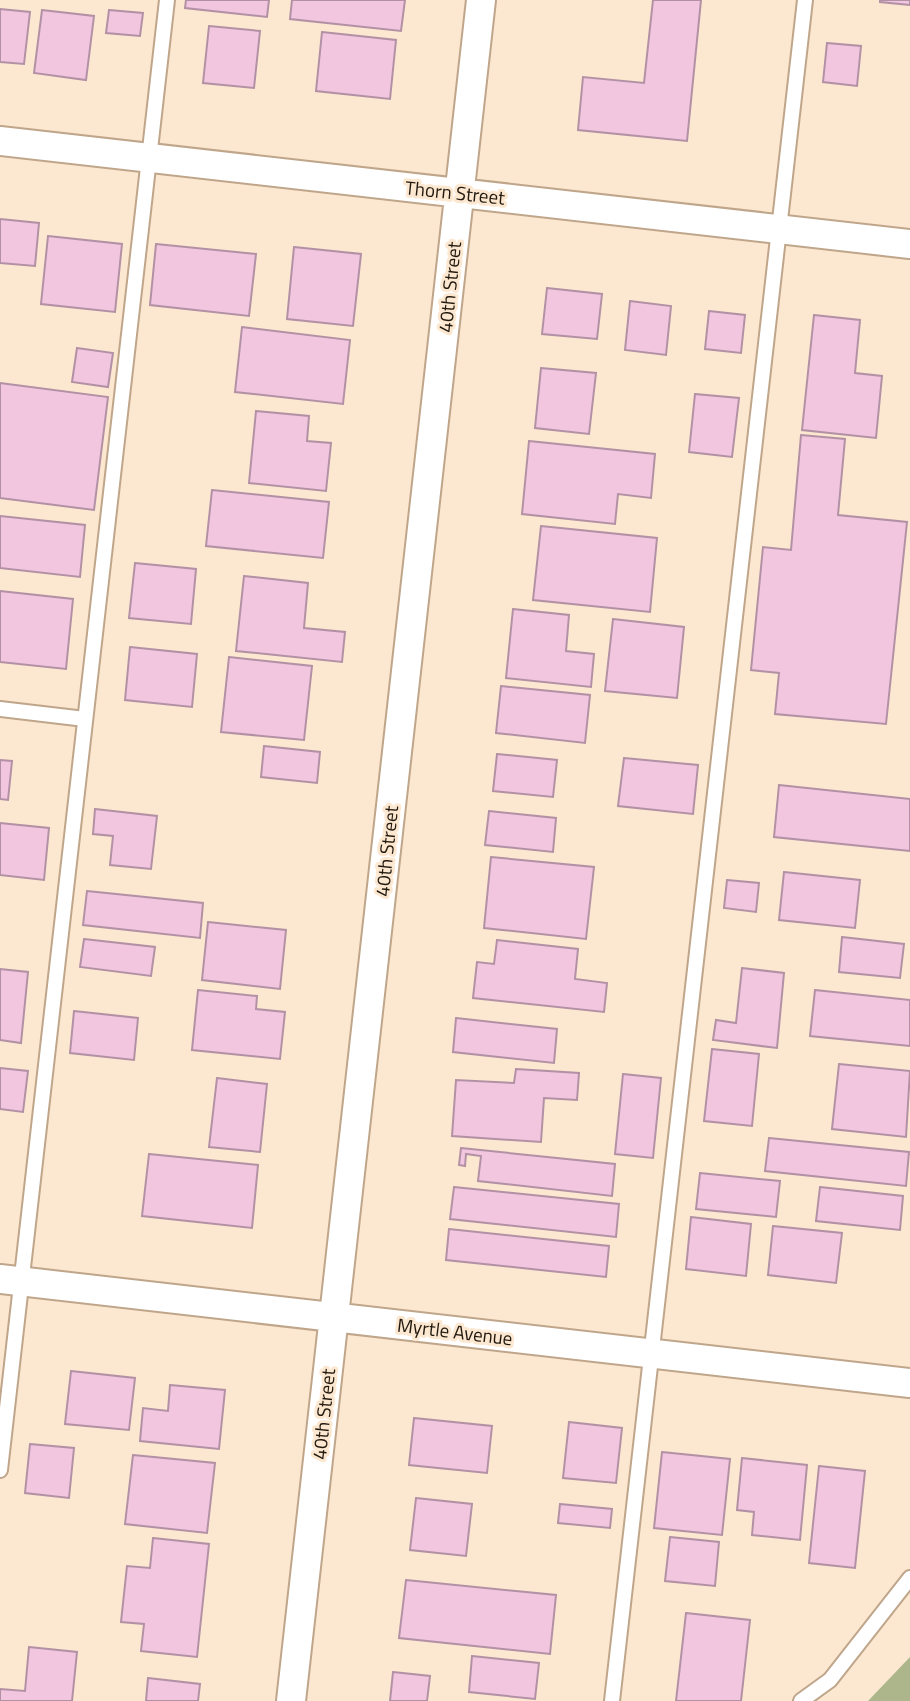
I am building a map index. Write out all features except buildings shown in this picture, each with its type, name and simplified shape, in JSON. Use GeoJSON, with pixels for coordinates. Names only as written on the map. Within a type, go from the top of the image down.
{"type":"FeatureCollection","features":[{"type":"Feature","properties":{"kind":"street","name":"40th Street"},"geometry":{"type":"LineString","coordinates":[[291,1701],[481,0]]}},
{"type":"Feature","properties":{"kind":"street","name":"Thorn Street"},"geometry":{"type":"LineString","coordinates":[[0,141],[910,244]]}},
{"type":"Feature","properties":{"kind":"street","name":"Myrtle Avenue"},"geometry":{"type":"LineString","coordinates":[[11,1280],[910,1383]]}},
{"type":"Feature","properties":{"kind":"lane"},"geometry":{"type":"LineString","coordinates":[[0,1471],[11,1280],[85,719],[167,0]]}},
{"type":"Feature","properties":{"kind":"lane"},"geometry":{"type":"LineString","coordinates":[[612,1701],[805,0]]}},
{"type":"Feature","properties":{"kind":"lane"},"geometry":{"type":"LineString","coordinates":[[0,709],[85,719]]}},
{"type":"Feature","properties":{"kind":"lane"},"geometry":{"type":"LineString","coordinates":[[801,1701],[830,1680],[910,1578]]}},
{"type":"Feature","properties":{"kind":"green space"},"geometry":{"type":"Polygon","coordinates":[[[910,1657],[910,1701],[868,1701],[910,1657]]]}}]}
